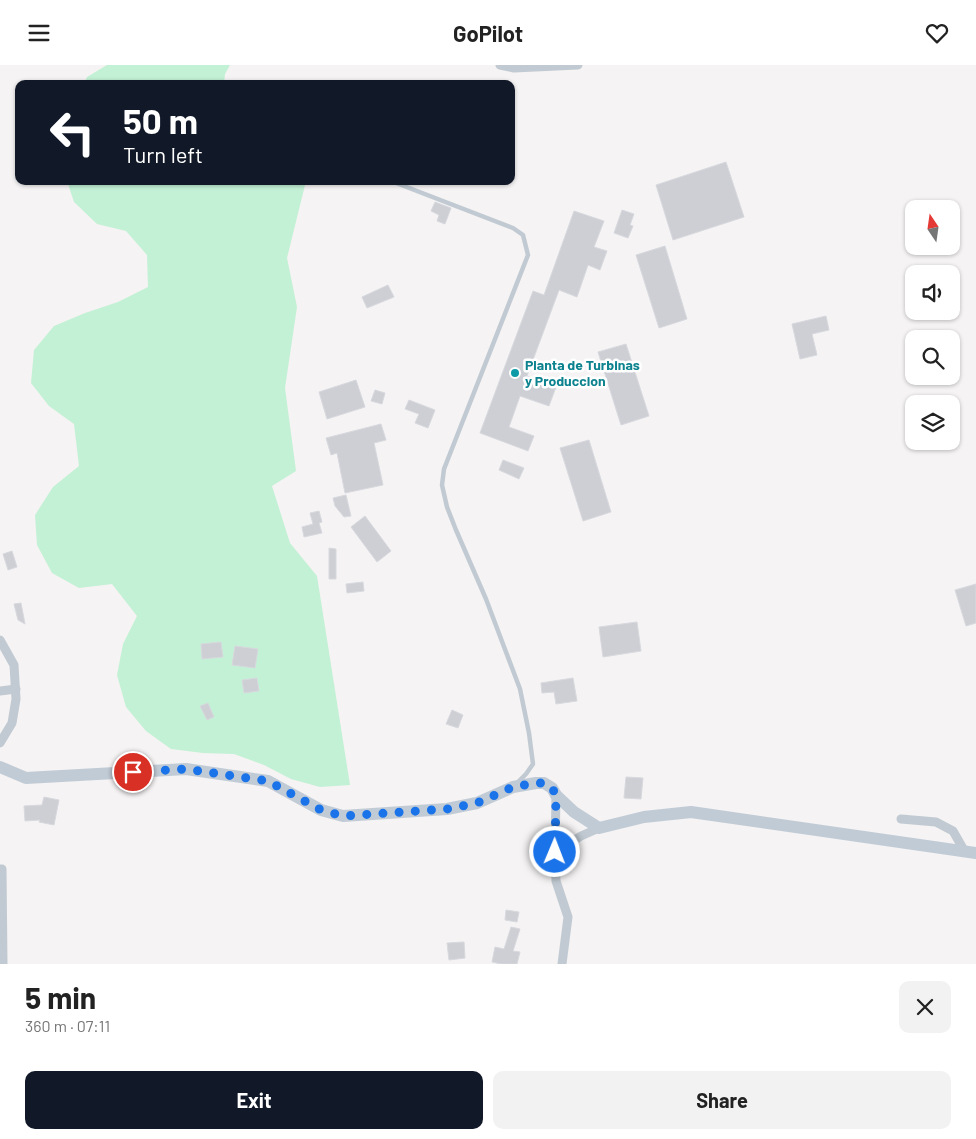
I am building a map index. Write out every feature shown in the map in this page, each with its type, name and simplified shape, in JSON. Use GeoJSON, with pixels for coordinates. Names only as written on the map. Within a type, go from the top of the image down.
{"type":"FeatureCollection","features":[{"type":"Feature","properties":{"kind":"street"},"geometry":{"type":"LineString","coordinates":[[500,65],[514,68],[578,65]]}},
{"type":"Feature","properties":{"kind":"street"},"geometry":{"type":"LineString","coordinates":[[0,640],[14,665],[16,689],[12,723],[0,743]]}},
{"type":"Feature","properties":{"kind":"street"},"geometry":{"type":"LineString","coordinates":[[0,691],[16,689]]}},
{"type":"Feature","properties":{"kind":"street"},"geometry":{"type":"LineString","coordinates":[[0,767],[26,778],[186,769],[268,781],[321,810],[343,816],[447,809],[477,803],[513,787],[544,783],[552,788],[556,795],[574,812],[599,828]]}},
{"type":"Feature","properties":{"kind":"street"},"geometry":{"type":"LineString","coordinates":[[556,795],[556,881],[568,917],[562,964]]}},
{"type":"Feature","properties":{"kind":"street"},"geometry":{"type":"LineString","coordinates":[[555,852],[581,836],[599,828],[644,817],[691,812],[971,852]]}},
{"type":"Feature","properties":{"kind":"street"},"geometry":{"type":"LineString","coordinates":[[901,819],[936,822],[953,831],[971,852]]}},
{"type":"Feature","properties":{"kind":"street"},"geometry":{"type":"LineString","coordinates":[[0,869],[2,869],[3,964]]}},
{"type":"Feature","properties":{"kind":"lane"},"geometry":{"type":"LineString","coordinates":[[401,185],[513,228],[523,235],[528,255],[444,469],[442,485],[447,507],[456,531],[486,599],[520,689],[533,763],[526,775],[513,787]]}},
{"type":"Feature","properties":{"kind":"green space"},"geometry":{"type":"Polygon","coordinates":[[[107,65],[230,65],[225,74],[224,80],[86,80],[87,77],[107,65]]]}},
{"type":"Feature","properties":{"kind":"green space"},"geometry":{"type":"Polygon","coordinates":[[[68,185],[305,185],[287,258],[297,307],[285,388],[296,471],[272,486],[290,543],[317,576],[350,785],[320,787],[291,779],[264,765],[234,754],[171,749],[146,731],[126,707],[117,675],[123,644],[137,616],[112,584],[79,588],[52,573],[37,545],[35,515],[53,487],[79,466],[74,424],[49,406],[31,383],[34,350],[54,326],[118,302],[148,287],[147,255],[126,231],[97,224],[74,202],[68,185]]]}},
{"type":"Feature","properties":{"kind":"building"},"geometry":{"type":"Polygon","coordinates":[[[726,162],[744,217],[673,240],[656,185],[726,162]]]}},
{"type":"Feature","properties":{"kind":"building"},"geometry":{"type":"Polygon","coordinates":[[[435,202],[451,208],[445,224],[437,221],[439,215],[431,211],[435,202]]]}},
{"type":"Feature","properties":{"kind":"building"},"geometry":{"type":"Polygon","coordinates":[[[622,210],[634,214],[630,225],[633,226],[628,238],[614,233],[622,210]]]}},
{"type":"Feature","properties":{"kind":"building","name":"Planta de Turbinas y Produccion"},"geometry":{"type":"Polygon","coordinates":[[[574,211],[604,221],[594,247],[607,251],[600,270],[588,265],[577,297],[559,290],[527,376],[556,387],[549,406],[520,396],[509,427],[534,436],[528,451],[480,433],[533,291],[544,295],[574,211]]]}},
{"type":"Feature","properties":{"kind":"building"},"geometry":{"type":"Polygon","coordinates":[[[665,246],[687,319],[659,328],[636,255],[665,246]]]}},
{"type":"Feature","properties":{"kind":"building"},"geometry":{"type":"Polygon","coordinates":[[[388,285],[394,297],[367,308],[362,297],[388,285]]]}},
{"type":"Feature","properties":{"kind":"building"},"geometry":{"type":"Polygon","coordinates":[[[826,316],[829,330],[812,334],[817,355],[800,359],[792,324],[826,316]]]}},
{"type":"Feature","properties":{"kind":"building"},"geometry":{"type":"Polygon","coordinates":[[[626,344],[649,416],[621,425],[598,352],[626,344]]]}},
{"type":"Feature","properties":{"kind":"building"},"geometry":{"type":"Polygon","coordinates":[[[356,380],[365,407],[327,419],[319,392],[356,380]]]}},
{"type":"Feature","properties":{"kind":"building"},"geometry":{"type":"Polygon","coordinates":[[[375,390],[385,393],[382,404],[371,401],[375,390]]]}},
{"type":"Feature","properties":{"kind":"building"},"geometry":{"type":"Polygon","coordinates":[[[409,400],[435,410],[428,428],[415,423],[419,414],[405,409],[409,400]]]}},
{"type":"Feature","properties":{"kind":"building"},"geometry":{"type":"Polygon","coordinates":[[[381,424],[386,440],[374,443],[383,485],[345,493],[337,453],[331,455],[326,438],[381,424]]]}},
{"type":"Feature","properties":{"kind":"building"},"geometry":{"type":"Polygon","coordinates":[[[589,440],[611,512],[583,521],[560,448],[589,440]]]}},
{"type":"Feature","properties":{"kind":"building"},"geometry":{"type":"Polygon","coordinates":[[[503,460],[524,468],[519,479],[499,470],[503,460]]]}},
{"type":"Feature","properties":{"kind":"building"},"geometry":{"type":"Polygon","coordinates":[[[346,495],[351,516],[344,517],[335,506],[333,498],[346,495]]]}},
{"type":"Feature","properties":{"kind":"building"},"geometry":{"type":"Polygon","coordinates":[[[319,511],[322,522],[319,523],[322,533],[304,537],[302,527],[313,524],[310,513],[319,511]]]}},
{"type":"Feature","properties":{"kind":"building"},"geometry":{"type":"Polygon","coordinates":[[[365,516],[391,551],[377,562],[351,527],[365,516]]]}},
{"type":"Feature","properties":{"kind":"building"},"geometry":{"type":"Polygon","coordinates":[[[329,548],[336,549],[336,579],[329,579],[329,548]]]}},
{"type":"Feature","properties":{"kind":"building"},"geometry":{"type":"Polygon","coordinates":[[[12,551],[17,567],[8,570],[3,554],[12,551]]]}},
{"type":"Feature","properties":{"kind":"building"},"geometry":{"type":"Polygon","coordinates":[[[363,582],[364,591],[347,593],[346,584],[363,582]]]}},
{"type":"Feature","properties":{"kind":"building"},"geometry":{"type":"Polygon","coordinates":[[[976,584],[976,623],[966,626],[955,590],[976,584]]]}},
{"type":"Feature","properties":{"kind":"building"},"geometry":{"type":"Polygon","coordinates":[[[21,603],[25,624],[18,620],[14,604],[21,603]]]}},
{"type":"Feature","properties":{"kind":"building"},"geometry":{"type":"Polygon","coordinates":[[[637,622],[641,651],[603,657],[599,627],[637,622]]]}},
{"type":"Feature","properties":{"kind":"building"},"geometry":{"type":"Polygon","coordinates":[[[221,642],[223,657],[202,659],[201,644],[221,642]]]}},
{"type":"Feature","properties":{"kind":"building"},"geometry":{"type":"Polygon","coordinates":[[[235,646],[258,649],[255,668],[232,665],[235,646]]]}},
{"type":"Feature","properties":{"kind":"building"},"geometry":{"type":"Polygon","coordinates":[[[257,678],[259,691],[244,693],[242,680],[257,678]]]}},
{"type":"Feature","properties":{"kind":"building"},"geometry":{"type":"Polygon","coordinates":[[[573,678],[577,701],[556,704],[554,692],[542,693],[541,683],[573,678]]]}},
{"type":"Feature","properties":{"kind":"building"},"geometry":{"type":"Polygon","coordinates":[[[208,703],[214,717],[207,720],[200,706],[208,703]]]}},
{"type":"Feature","properties":{"kind":"building"},"geometry":{"type":"Polygon","coordinates":[[[452,710],[463,715],[458,728],[446,724],[452,710]]]}},
{"type":"Feature","properties":{"kind":"building"},"geometry":{"type":"Polygon","coordinates":[[[626,777],[643,778],[641,799],[624,798],[626,777]]]}},
{"type":"Feature","properties":{"kind":"building"},"geometry":{"type":"Polygon","coordinates":[[[44,797],[59,800],[54,825],[39,822],[40,820],[25,821],[24,806],[42,805],[44,797]]]}},
{"type":"Feature","properties":{"kind":"building"},"geometry":{"type":"Polygon","coordinates":[[[506,910],[519,912],[517,922],[505,920],[506,910]]]}},
{"type":"Feature","properties":{"kind":"building"},"geometry":{"type":"Polygon","coordinates":[[[511,927],[520,929],[513,951],[520,952],[517,964],[492,962],[495,947],[504,949],[511,927]]]}},
{"type":"Feature","properties":{"kind":"building"},"geometry":{"type":"Polygon","coordinates":[[[464,942],[465,958],[449,960],[447,943],[464,942]]]}},
{"type":"Feature","properties":{"kind":"place","name":"Planta de Turbinas y Produccion"},"geometry":{"type":"Point","coordinates":[515,373]}},
{"type":"Feature","properties":{"kind":"route"},"geometry":{"type":"LineString","coordinates":[[133,772],[186,769],[268,781],[321,810],[343,816],[447,809],[477,803],[513,787],[544,783],[552,788],[556,795],[555,852]]}}]}
